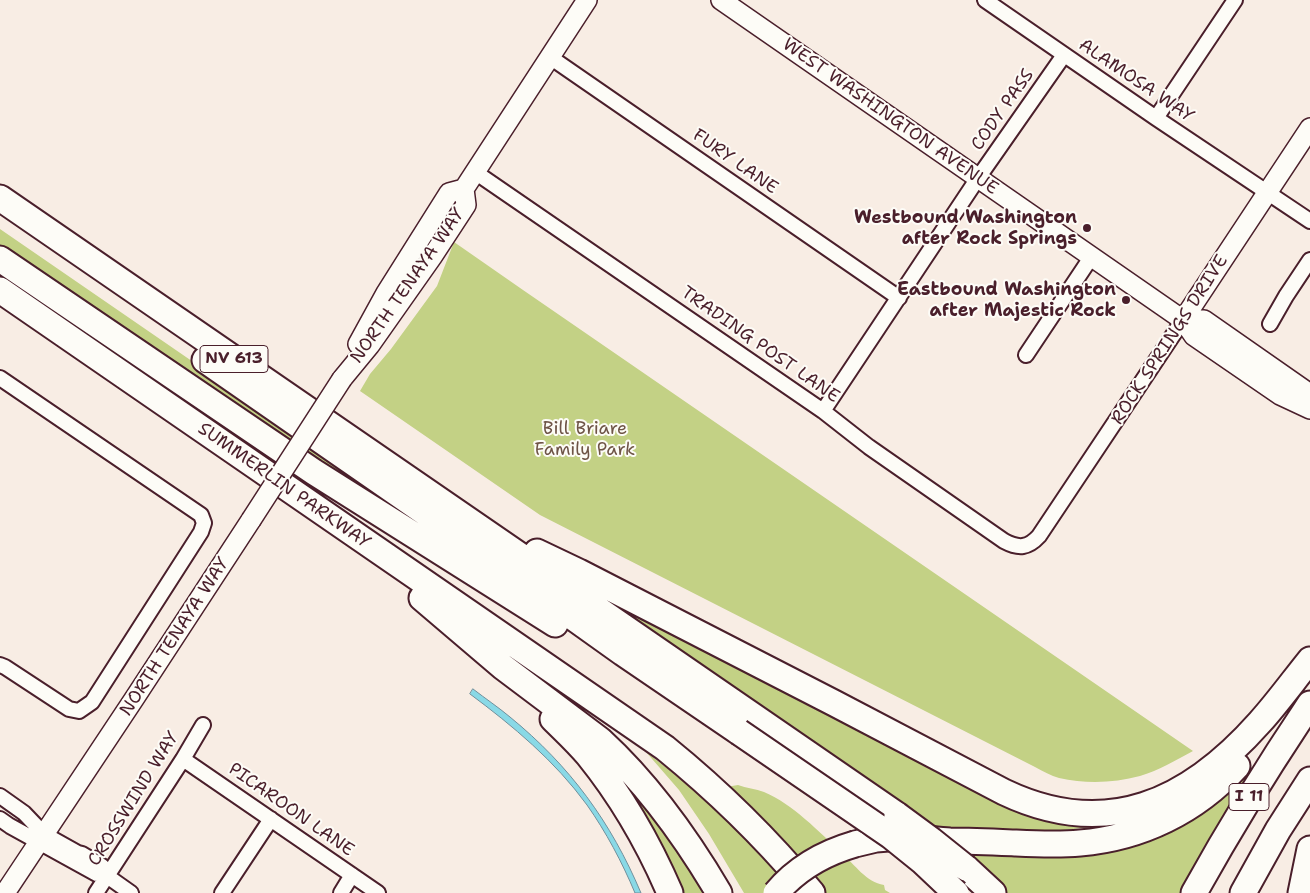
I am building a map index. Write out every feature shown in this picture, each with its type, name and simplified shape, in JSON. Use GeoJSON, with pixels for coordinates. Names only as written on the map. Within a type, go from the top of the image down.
{"type":"FeatureCollection","features":[{"type":"Feature","properties":{"kind":"highway","name":"NV 613"},"geometry":{"type":"LineString","coordinates":[[0,198],[467,519]]}},
{"type":"Feature","properties":{"kind":"highway"},"geometry":{"type":"LineString","coordinates":[[0,218],[469,542],[608,642],[889,853],[935,893]]}},
{"type":"Feature","properties":{"kind":"highway"},"geometry":{"type":"LineString","coordinates":[[0,259],[314,472],[891,836],[922,861],[956,893]]}},
{"type":"Feature","properties":{"kind":"highway","name":"SUMMERLIN PARKWAY"},"geometry":{"type":"LineString","coordinates":[[0,290],[568,682]]}},
{"type":"Feature","properties":{"kind":"highway"},"geometry":{"type":"LineString","coordinates":[[307,502],[503,666],[600,740],[624,763],[655,798],[676,825],[719,893]]}},
{"type":"Feature","properties":{"kind":"highway"},"geometry":{"type":"LineString","coordinates":[[467,519],[579,572],[1004,792],[1029,803],[1064,812],[1110,813],[1137,808],[1163,799],[1186,786],[1211,769],[1242,741],[1261,721],[1310,661]]}},
{"type":"Feature","properties":{"kind":"highway"},"geometry":{"type":"LineString","coordinates":[[467,519],[897,815],[966,868],[993,893]]}},
{"type":"Feature","properties":{"kind":"highway"},"geometry":{"type":"LineString","coordinates":[[776,893],[788,880],[810,863],[833,851],[876,839],[911,837],[964,841],[1070,844],[1107,839],[1152,826],[1190,807],[1215,788],[1234,770],[1264,732],[1310,661]]}},
{"type":"Feature","properties":{"kind":"highway"},"geometry":{"type":"LineString","coordinates":[[503,666],[586,754],[612,787],[645,841],[670,893]]}},
{"type":"Feature","properties":{"kind":"highway"},"geometry":{"type":"LineString","coordinates":[[568,682],[667,785],[695,823],[737,893]]}},
{"type":"Feature","properties":{"kind":"highway"},"geometry":{"type":"LineString","coordinates":[[568,682],[653,739],[713,789],[758,833],[812,893]]}},
{"type":"Feature","properties":{"kind":"highway","name":"I 11"},"geometry":{"type":"LineString","coordinates":[[1194,893],[1246,803],[1310,704]]}},
{"type":"Feature","properties":{"kind":"highway","name":"I 11"},"geometry":{"type":"LineString","coordinates":[[1243,893],[1275,836],[1310,780]]}},
{"type":"Feature","properties":{"kind":"highway"},"geometry":{"type":"LineString","coordinates":[[1301,893],[1310,849]]}},
{"type":"Feature","properties":{"kind":"main road","name":"NORTH TENAYA WAY"},"geometry":{"type":"LineString","coordinates":[[5,893],[134,700],[366,342],[386,292],[414,247],[457,191],[475,172],[587,0]]}},
{"type":"Feature","properties":{"kind":"main road","name":"WEST WASHINGTON AVENUE"},"geometry":{"type":"LineString","coordinates":[[721,0],[1183,320],[1194,336],[1280,395],[1310,409]]}},
{"type":"Feature","properties":{"kind":"main road","name":"ROCK SPRINGS DRIVE"},"geometry":{"type":"LineString","coordinates":[[1183,320],[1310,128]]}},
{"type":"Feature","properties":{"kind":"main road","name":"NORTH TENAYA WAY"},"geometry":{"type":"LineString","coordinates":[[366,342],[384,325],[432,257],[429,254],[428,248],[430,241],[457,191]]}},
{"type":"Feature","properties":{"kind":"main road"},"geometry":{"type":"LineString","coordinates":[[384,325],[393,298],[417,260],[419,254],[418,250],[414,247]]}},
{"type":"Feature","properties":{"kind":"main road","name":"WEST WASHINGTON AVENUE"},"geometry":{"type":"LineString","coordinates":[[1183,320],[1204,320],[1310,394]]}},
{"type":"Feature","properties":{"kind":"street","name":"ALAMOSA WAY"},"geometry":{"type":"LineString","coordinates":[[985,0],[1310,221]]}},
{"type":"Feature","properties":{"kind":"street"},"geometry":{"type":"LineString","coordinates":[[1156,118],[1230,2]]}},
{"type":"Feature","properties":{"kind":"street","name":"CODY PASS"},"geometry":{"type":"LineString","coordinates":[[824,411],[978,178],[1064,55]]}},
{"type":"Feature","properties":{"kind":"street","name":"FURY LANE"},"geometry":{"type":"LineString","coordinates":[[550,57],[899,298]]}},
{"type":"Feature","properties":{"kind":"street","name":"TRADING POST LANE"},"geometry":{"type":"LineString","coordinates":[[475,172],[824,411],[869,447],[1004,541],[1024,546]]}},
{"type":"Feature","properties":{"kind":"street"},"geometry":{"type":"LineString","coordinates":[[1026,355],[1092,256]]}},
{"type":"Feature","properties":{"kind":"street"},"geometry":{"type":"LineString","coordinates":[[1270,324],[1310,260]]}},
{"type":"Feature","properties":{"kind":"street","name":"ROCK SPRINGS DRIVE"},"geometry":{"type":"LineString","coordinates":[[1024,546],[1034,542],[1039,536],[1183,320]]}},
{"type":"Feature","properties":{"kind":"street"},"geometry":{"type":"LineString","coordinates":[[0,378],[201,515],[204,523],[201,532],[92,702],[80,711],[69,708],[0,665]]}},
{"type":"Feature","properties":{"kind":"street","name":"CROSSWIND WAY"},"geometry":{"type":"LineString","coordinates":[[96,893],[203,725]]}},
{"type":"Feature","properties":{"kind":"street","name":"PICAROON LANE"},"geometry":{"type":"LineString","coordinates":[[183,759],[378,893]]}},
{"type":"Feature","properties":{"kind":"street"},"geometry":{"type":"LineString","coordinates":[[0,796],[24,813],[42,838]]}},
{"type":"Feature","properties":{"kind":"street"},"geometry":{"type":"LineString","coordinates":[[0,819],[10,826],[42,838],[97,874],[107,876],[131,893]]}},
{"type":"Feature","properties":{"kind":"street"},"geometry":{"type":"LineString","coordinates":[[222,893],[271,819]]}},
{"type":"Feature","properties":{"kind":"street"},"geometry":{"type":"LineString","coordinates":[[341,893],[352,875]]}},
{"type":"Feature","properties":{"kind":"green space"},"geometry":{"type":"Polygon","coordinates":[[[0,229],[433,527],[523,592],[311,462],[0,249],[0,229]]]}},
{"type":"Feature","properties":{"kind":"green space","name":"Bill Briare Family Park"},"geometry":{"type":"Polygon","coordinates":[[[454,242],[1193,751],[1153,771],[1130,778],[1090,782],[1056,777],[540,515],[360,391],[370,374],[391,349],[437,286],[454,242]]]}},
{"type":"Feature","properties":{"kind":"green space"},"geometry":{"type":"Polygon","coordinates":[[[575,579],[1008,802],[1118,823],[1046,832],[938,830],[575,579]]]}},
{"type":"Feature","properties":{"kind":"green space"},"geometry":{"type":"Polygon","coordinates":[[[646,752],[726,818],[763,854],[797,893],[744,893],[709,834],[679,790],[646,752]]]}},
{"type":"Feature","properties":{"kind":"green space"},"geometry":{"type":"Polygon","coordinates":[[[597,753],[647,805],[709,893],[678,893],[597,753]]]}},
{"type":"Feature","properties":{"kind":"green space"},"geometry":{"type":"Polygon","coordinates":[[[1247,770],[1250,773],[1181,893],[981,893],[961,848],[1085,854],[1109,852],[1137,845],[1179,827],[1210,805],[1247,770]]]}},
{"type":"Feature","properties":{"kind":"green space"},"geometry":{"type":"Polygon","coordinates":[[[738,785],[775,797],[795,811],[861,872],[872,880],[884,885],[885,890],[890,893],[824,893],[792,854],[726,787],[738,785]]]}},
{"type":"Feature","properties":{"kind":"water"},"geometry":{"type":"Polygon","coordinates":[[[473,689],[532,736],[570,776],[587,797],[616,842],[641,893],[635,893],[607,837],[575,789],[533,745],[470,694],[473,689]]]}},
{"type":"Feature","properties":{"kind":"place","name":"Westbound Washington after Rock Springs"},"geometry":{"type":"Point","coordinates":[1087,228]}},
{"type":"Feature","properties":{"kind":"place","name":"Eastbound Washington after Majestic Rock"},"geometry":{"type":"Point","coordinates":[1126,300]}}]}
